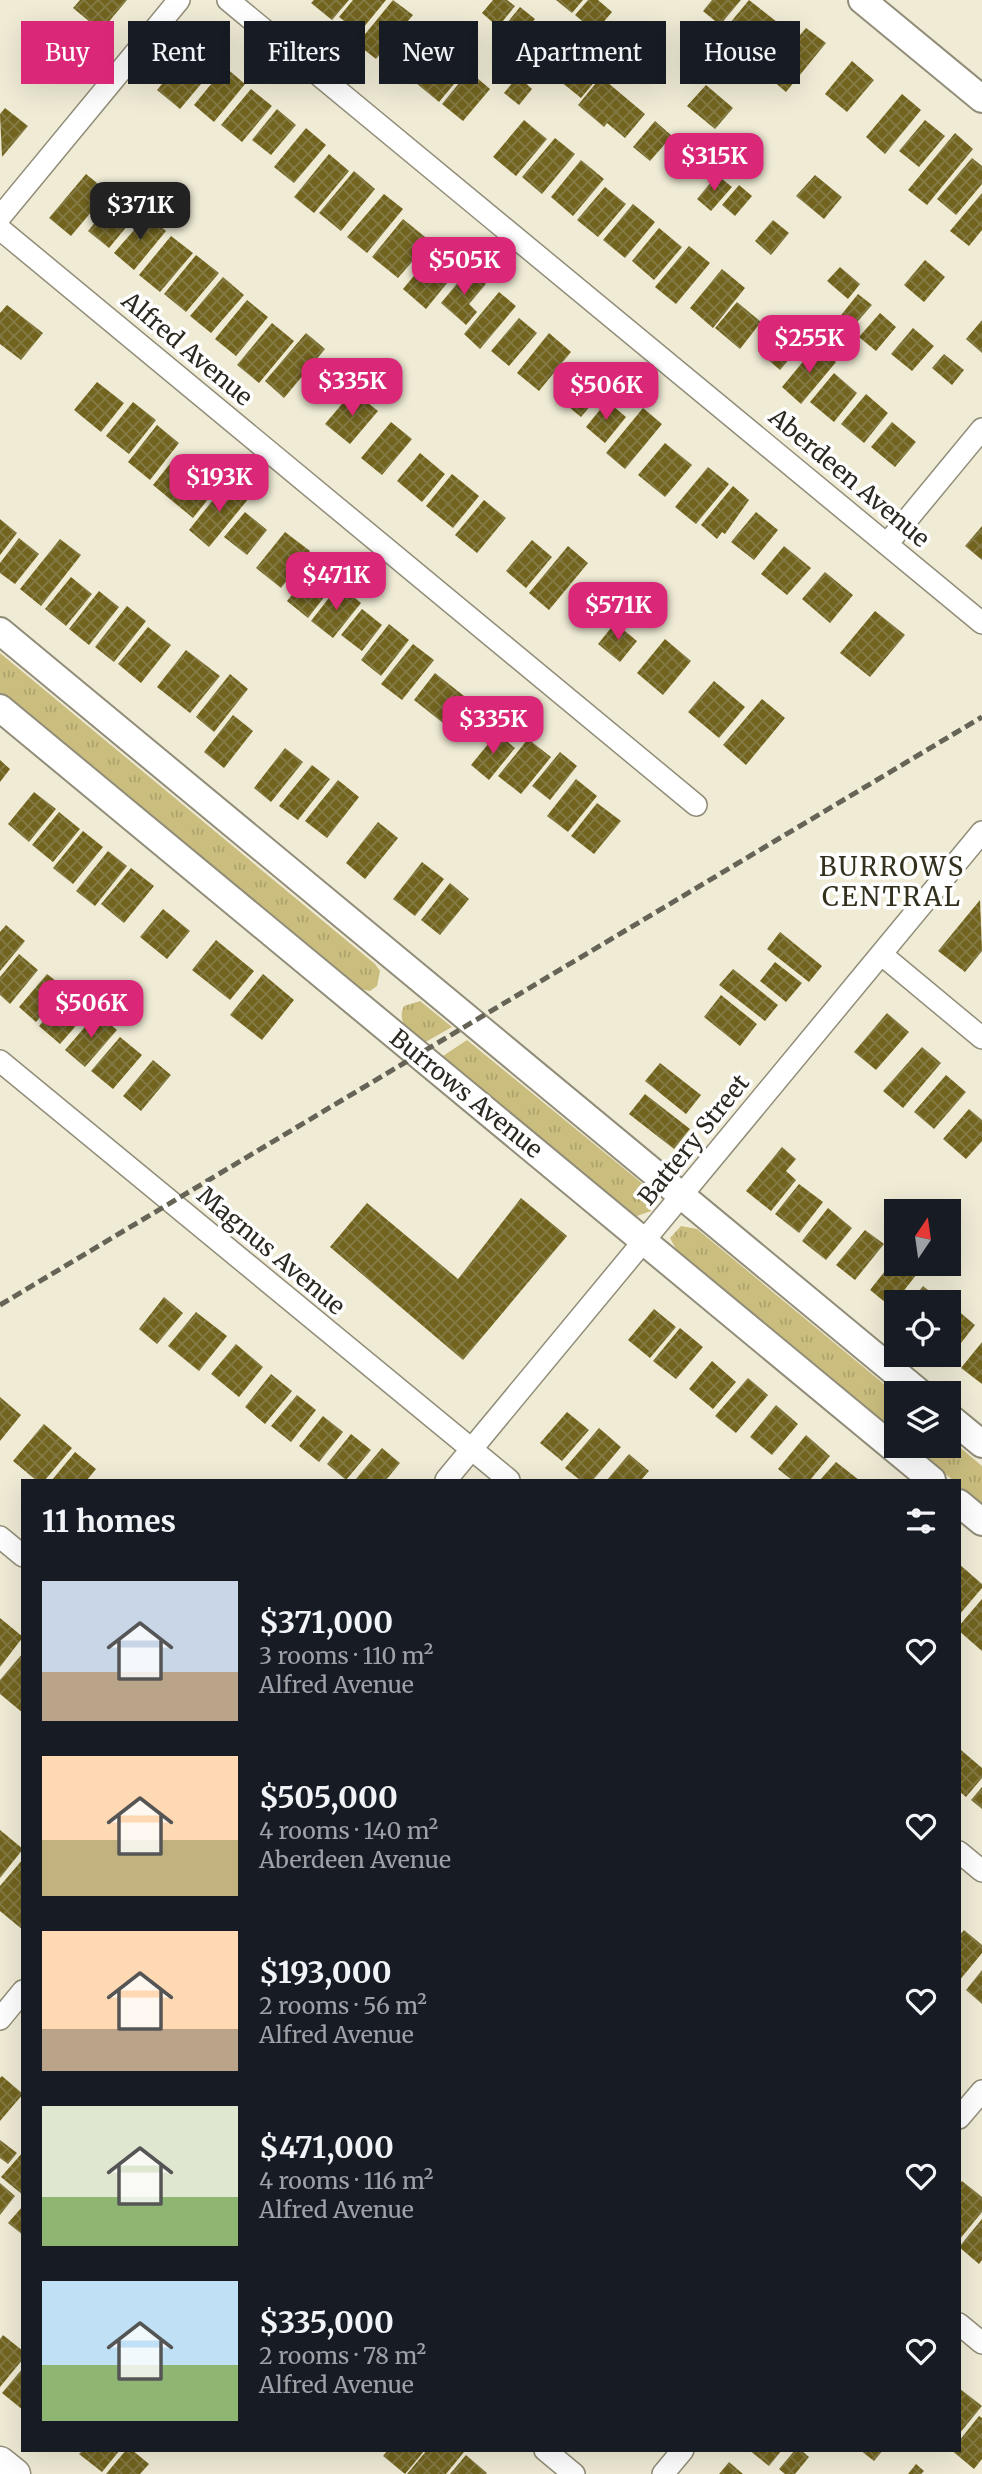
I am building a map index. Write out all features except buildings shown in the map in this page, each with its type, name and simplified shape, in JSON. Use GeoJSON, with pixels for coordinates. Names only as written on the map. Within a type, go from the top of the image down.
{"type":"FeatureCollection","features":[{"type":"Feature","properties":{"kind":"main road"},"geometry":{"type":"LineString","coordinates":[[0,2462],[15,2474]]}},
{"type":"Feature","properties":{"kind":"street"},"geometry":{"type":"LineString","coordinates":[[0,217],[180,0]]}},
{"type":"Feature","properties":{"kind":"street","name":"Aberdeen Avenue"},"geometry":{"type":"LineString","coordinates":[[228,0],[982,622]]}},
{"type":"Feature","properties":{"kind":"street"},"geometry":{"type":"LineString","coordinates":[[862,0],[982,99]]}},
{"type":"Feature","properties":{"kind":"street","name":"Alfred Avenue"},"geometry":{"type":"LineString","coordinates":[[0,229],[696,805]]}},
{"type":"Feature","properties":{"kind":"street"},"geometry":{"type":"LineString","coordinates":[[887,544],[982,429]]}},
{"type":"Feature","properties":{"kind":"street"},"geometry":{"type":"LineString","coordinates":[[0,631],[906,1381]]}},
{"type":"Feature","properties":{"kind":"street","name":"Burrows Avenue"},"geometry":{"type":"LineString","coordinates":[[0,708],[932,1479]]}},
{"type":"Feature","properties":{"kind":"street","name":"Battery Street"},"geometry":{"type":"LineString","coordinates":[[447,1479],[982,832]]}},
{"type":"Feature","properties":{"kind":"street"},"geometry":{"type":"LineString","coordinates":[[881,954],[982,1038]]}},
{"type":"Feature","properties":{"kind":"street","name":"Magnus Avenue"},"geometry":{"type":"LineString","coordinates":[[0,1061],[508,1479]]}},
{"type":"Feature","properties":{"kind":"street"},"geometry":{"type":"LineString","coordinates":[[961,1427],[982,1444]]}},
{"type":"Feature","properties":{"kind":"street"},"geometry":{"type":"LineString","coordinates":[[961,1505],[982,1522]]}},
{"type":"Feature","properties":{"kind":"street"},"geometry":{"type":"LineString","coordinates":[[0,1537],[21,1554]]}},
{"type":"Feature","properties":{"kind":"street"},"geometry":{"type":"LineString","coordinates":[[961,1854],[982,1871]]}},
{"type":"Feature","properties":{"kind":"street"},"geometry":{"type":"LineString","coordinates":[[961,2116],[982,2091]]}},
{"type":"Feature","properties":{"kind":"street"},"geometry":{"type":"LineString","coordinates":[[961,2326],[982,2343]]}},
{"type":"Feature","properties":{"kind":"street"},"geometry":{"type":"LineString","coordinates":[[547,2452],[574,2474]]}},
{"type":"Feature","properties":{"kind":"street"},"geometry":{"type":"LineString","coordinates":[[663,2474],[681,2452]]}},
{"type":"Feature","properties":{"kind":"green space"},"geometry":{"type":"Polygon","coordinates":[[[0,653],[375,964],[380,971],[377,986],[370,991],[355,988],[0,693],[0,653]]]}},
{"type":"Feature","properties":{"kind":"green space"},"geometry":{"type":"Polygon","coordinates":[[[420,1001],[452,1027],[422,1044],[406,1027],[402,1017],[404,1006],[420,1001]]]}},
{"type":"Feature","properties":{"kind":"green space"},"geometry":{"type":"Polygon","coordinates":[[[467,1040],[649,1189],[654,1196],[651,1211],[637,1216],[629,1213],[440,1058],[467,1040]]]}},
{"type":"Feature","properties":{"kind":"green space"},"geometry":{"type":"Polygon","coordinates":[[[681,1226],[697,1229],[884,1384],[884,1424],[678,1253],[670,1238],[681,1226]]]}},
{"type":"Feature","properties":{"kind":"green space"},"geometry":{"type":"Polygon","coordinates":[[[961,1448],[982,1466],[982,1505],[961,1488],[961,1479],[952,1479],[925,1458],[961,1458],[961,1448]]]}},
{"type":"Feature","properties":{"kind":"railway"},"geometry":{"type":"LineString","coordinates":[[0,1305],[982,717]]}},
{"type":"Feature","properties":{"kind":"district","name":"BURROWS CENTRAL"},"geometry":{"type":"Point","coordinates":[892,882]}}]}
